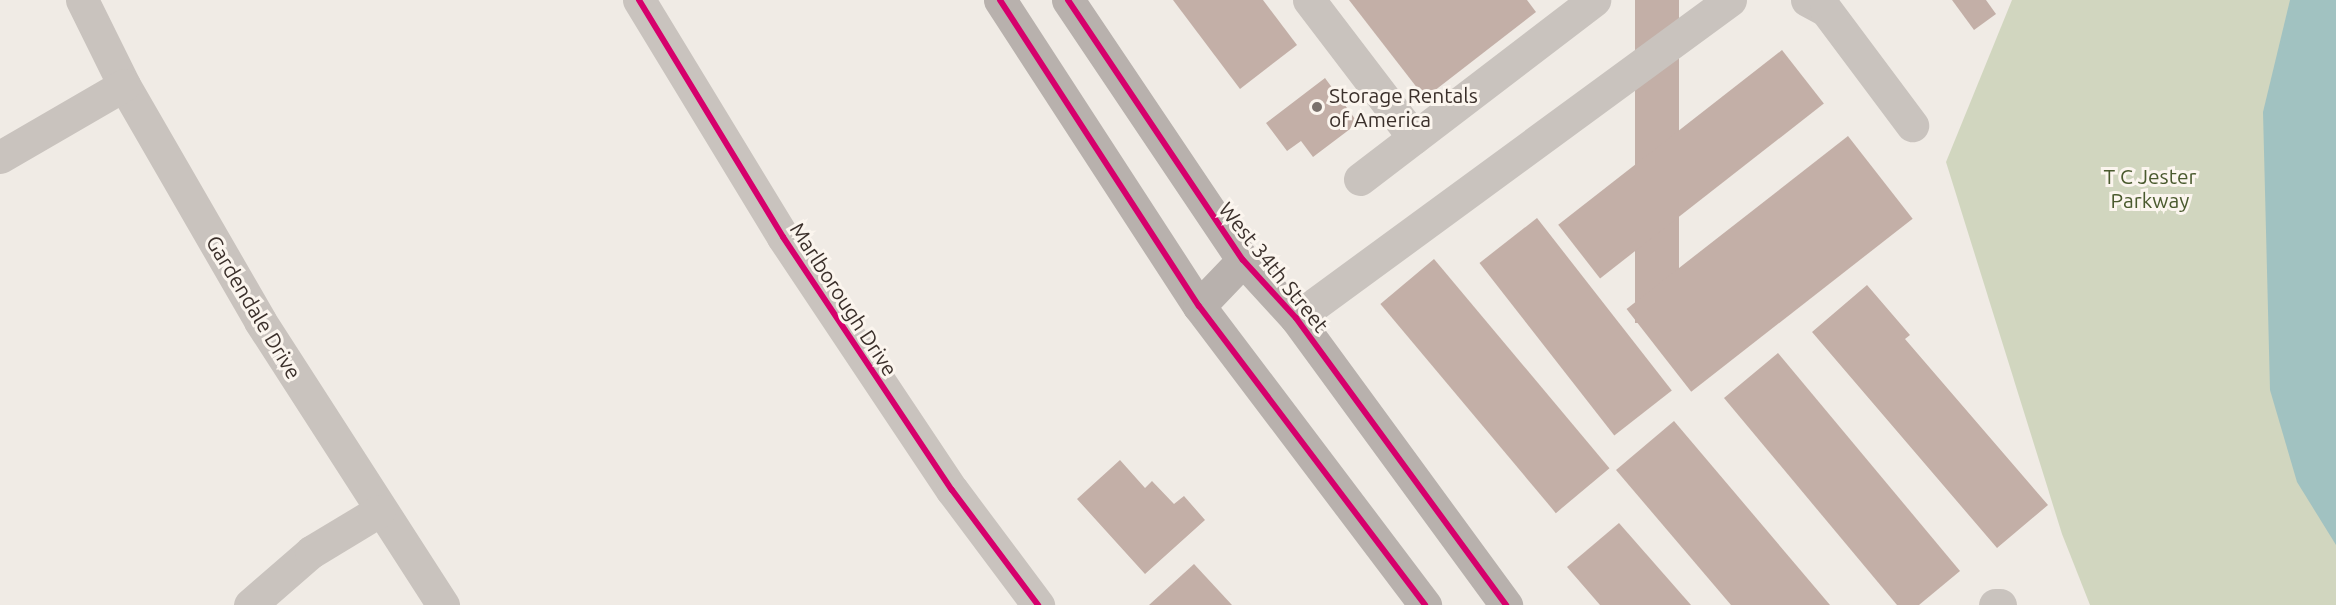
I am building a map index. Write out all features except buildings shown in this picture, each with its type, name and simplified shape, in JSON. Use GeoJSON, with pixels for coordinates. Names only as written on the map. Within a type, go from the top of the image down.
{"type":"FeatureCollection","features":[{"type":"Feature","properties":{"kind":"main road"},"geometry":{"type":"LineString","coordinates":[[1000,0],[1199,306],[1425,605]]}},
{"type":"Feature","properties":{"kind":"main road","name":"West 34th Street"},"geometry":{"type":"LineString","coordinates":[[1068,0],[1242,260],[1296,318],[1506,605]]}},
{"type":"Feature","properties":{"kind":"main road"},"geometry":{"type":"LineString","coordinates":[[1199,306],[1242,260]]}},
{"type":"Feature","properties":{"kind":"street","name":"Gardendale Drive"},"geometry":{"type":"LineString","coordinates":[[82,0],[124,85],[379,511],[443,605]]}},
{"type":"Feature","properties":{"kind":"street","name":"Marlborough Drive"},"geometry":{"type":"LineString","coordinates":[[639,0],[783,237],[952,490],[1038,605]]}},
{"type":"Feature","properties":{"kind":"street"},"geometry":{"type":"LineString","coordinates":[[1308,0],[1414,138]]}},
{"type":"Feature","properties":{"kind":"street"},"geometry":{"type":"LineString","coordinates":[[1296,318],[1730,0]]}},
{"type":"Feature","properties":{"kind":"street"},"geometry":{"type":"LineString","coordinates":[[1807,0],[1826,10],[1912,125]]}},
{"type":"Feature","properties":{"kind":"street"},"geometry":{"type":"LineString","coordinates":[[1360,179],[1583,3]]}},
{"type":"Feature","properties":{"kind":"street"},"geometry":{"type":"LineString","coordinates":[[0,158],[124,85]]}},
{"type":"Feature","properties":{"kind":"street"},"geometry":{"type":"LineString","coordinates":[[250,605],[311,552],[379,511]]}},
{"type":"Feature","properties":{"kind":"street"},"geometry":{"type":"LineString","coordinates":[[1995,605],[2000,605]]}},
{"type":"Feature","properties":{"kind":"green space","name":"T C Jester Parkway"},"geometry":{"type":"Polygon","coordinates":[[[2012,0],[2336,0],[2336,605],[2090,605],[2062,534],[1946,162],[2012,0]]]}},
{"type":"Feature","properties":{"kind":"water"},"geometry":{"type":"Polygon","coordinates":[[[2290,0],[2336,0],[2336,545],[2297,482],[2270,390],[2263,112],[2290,0]]]}},
{"type":"Feature","properties":{"kind":"cycle path"},"geometry":{"type":"LineString","coordinates":[[639,0],[783,237],[952,490],[1038,605]]}},
{"type":"Feature","properties":{"kind":"cycle path"},"geometry":{"type":"LineString","coordinates":[[1000,0],[1199,306],[1425,605]]}},
{"type":"Feature","properties":{"kind":"cycle path"},"geometry":{"type":"LineString","coordinates":[[1068,0],[1243,260],[1296,318],[1506,605]]}},
{"type":"Feature","properties":{"kind":"place","name":"Storage Rentals of America"},"geometry":{"type":"Point","coordinates":[1317,107]}}]}
